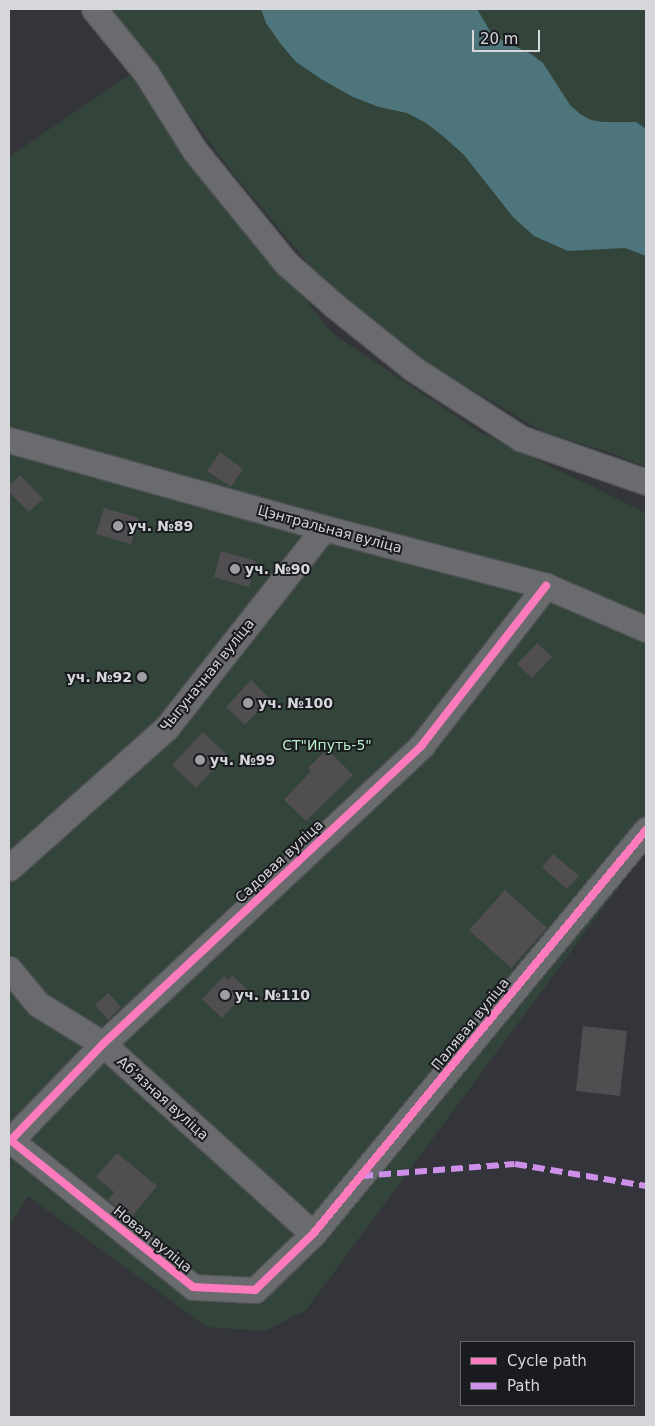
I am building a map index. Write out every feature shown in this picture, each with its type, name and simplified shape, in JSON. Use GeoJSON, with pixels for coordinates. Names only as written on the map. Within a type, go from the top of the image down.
{"type":"FeatureCollection","features":[{"type":"Feature","properties":{"kind":"street"},"geometry":{"type":"LineString","coordinates":[[94,9],[146,73],[195,151],[286,263],[335,306],[412,368],[520,438],[646,482]]}},
{"type":"Feature","properties":{"kind":"street","name":"Цэнтральная вуліца"},"geometry":{"type":"LineString","coordinates":[[14,447],[546,586],[646,629]]}},
{"type":"Feature","properties":{"kind":"street","name":"Чыгуначная вуліца"},"geometry":{"type":"LineString","coordinates":[[9,868],[167,727],[324,528]]}},
{"type":"Feature","properties":{"kind":"street","name":"Садовая вуліца"},"geometry":{"type":"LineString","coordinates":[[10,1139],[103,1044],[422,745],[546,586]]}},
{"type":"Feature","properties":{"kind":"street","name":"Палявая вуліца"},"geometry":{"type":"LineString","coordinates":[[313,1234],[646,830]]}},
{"type":"Feature","properties":{"kind":"street","name":"Абʼязная вуліца"},"geometry":{"type":"LineString","coordinates":[[9,969],[38,1004],[103,1044],[313,1234]]}},
{"type":"Feature","properties":{"kind":"street","name":"Новая вуліца"},"geometry":{"type":"LineString","coordinates":[[10,1139],[193,1287],[254,1290],[313,1234]]}},
{"type":"Feature","properties":{"kind":"green space"},"geometry":{"type":"Polygon","coordinates":[[[112,9],[646,9],[646,467],[617,455],[544,432],[427,363],[323,281],[232,172],[112,9]]]}},
{"type":"Feature","properties":{"kind":"green space","name":"СТ\"Ипуть-5\""},"geometry":{"type":"Polygon","coordinates":[[[129,75],[332,333],[478,431],[646,513],[646,850],[306,1310],[265,1331],[207,1327],[28,1196],[9,1226],[9,157],[129,75]]]}},
{"type":"Feature","properties":{"kind":"water"},"geometry":{"type":"Polygon","coordinates":[[[261,9],[477,9],[490,31],[502,40],[531,54],[543,63],[570,105],[580,114],[591,120],[603,122],[636,122],[646,129],[646,256],[625,248],[568,251],[534,236],[513,217],[464,155],[444,137],[426,123],[407,113],[379,107],[353,97],[296,62],[266,23],[261,9]]]}},
{"type":"Feature","properties":{"kind":"building"},"geometry":{"type":"Polygon","coordinates":[[[220,452],[243,469],[231,487],[207,471],[220,452]]]}},
{"type":"Feature","properties":{"kind":"building"},"geometry":{"type":"Polygon","coordinates":[[[20,475],[43,499],[29,512],[9,492],[9,486],[20,475]]]}},
{"type":"Feature","properties":{"kind":"building","name":"уч. №89"},"geometry":{"type":"Polygon","coordinates":[[[104,508],[139,518],[131,544],[96,534],[104,508]]]}},
{"type":"Feature","properties":{"kind":"building","name":"уч. №90"},"geometry":{"type":"Polygon","coordinates":[[[221,551],[256,561],[249,587],[214,577],[221,551]]]}},
{"type":"Feature","properties":{"kind":"building"},"geometry":{"type":"Polygon","coordinates":[[[537,643],[552,657],[532,678],[517,664],[537,643]]]}},
{"type":"Feature","properties":{"kind":"building","name":"уч. №100"},"geometry":{"type":"Polygon","coordinates":[[[251,680],[270,699],[245,725],[226,707],[251,680]]]}},
{"type":"Feature","properties":{"kind":"building","name":"уч. №99"},"geometry":{"type":"Polygon","coordinates":[[[203,732],[227,755],[196,788],[172,765],[203,732]]]}},
{"type":"Feature","properties":{"kind":"building"},"geometry":{"type":"Polygon","coordinates":[[[327,749],[353,775],[306,821],[284,800],[311,771],[308,768],[327,749]]]}},
{"type":"Feature","properties":{"kind":"building"},"geometry":{"type":"Polygon","coordinates":[[[553,854],[579,876],[567,889],[542,867],[553,854]]]}},
{"type":"Feature","properties":{"kind":"building"},"geometry":{"type":"Polygon","coordinates":[[[505,890],[547,928],[511,968],[469,930],[505,890]]]}},
{"type":"Feature","properties":{"kind":"building","name":"уч. №110"},"geometry":{"type":"Polygon","coordinates":[[[232,975],[248,990],[222,1018],[202,999],[224,976],[228,980],[232,975]]]}},
{"type":"Feature","properties":{"kind":"building"},"geometry":{"type":"Polygon","coordinates":[[[108,993],[121,1007],[108,1020],[95,1005],[108,993]]]}},
{"type":"Feature","properties":{"kind":"building"},"geometry":{"type":"Polygon","coordinates":[[[583,1026],[627,1031],[620,1096],[576,1091],[583,1026]]]}},
{"type":"Feature","properties":{"kind":"building"},"geometry":{"type":"Polygon","coordinates":[[[117,1153],[157,1186],[131,1218],[108,1200],[114,1192],[96,1177],[117,1153]]]}},
{"type":"Feature","properties":{"kind":"marked path"},"geometry":{"type":"LineString","coordinates":[[361,1176],[515,1164],[646,1186]]}},
{"type":"Feature","properties":{"kind":"cycle path"},"geometry":{"type":"LineString","coordinates":[[11,1140],[103,1044],[422,745],[546,586]]}},
{"type":"Feature","properties":{"kind":"cycle path"},"geometry":{"type":"LineString","coordinates":[[9,1139],[193,1287],[255,1290],[313,1234],[646,830]]}},
{"type":"Feature","properties":{"kind":"place","name":"уч. №89"},"geometry":{"type":"Point","coordinates":[118,526]}},
{"type":"Feature","properties":{"kind":"place","name":"уч. №90"},"geometry":{"type":"Point","coordinates":[235,569]}},
{"type":"Feature","properties":{"kind":"place","name":"уч. №92"},"geometry":{"type":"Point","coordinates":[142,677]}},
{"type":"Feature","properties":{"kind":"place","name":"уч. №100"},"geometry":{"type":"Point","coordinates":[248,703]}},
{"type":"Feature","properties":{"kind":"place","name":"уч. №99"},"geometry":{"type":"Point","coordinates":[200,760]}},
{"type":"Feature","properties":{"kind":"place","name":"уч. №110"},"geometry":{"type":"Point","coordinates":[225,995]}}]}
